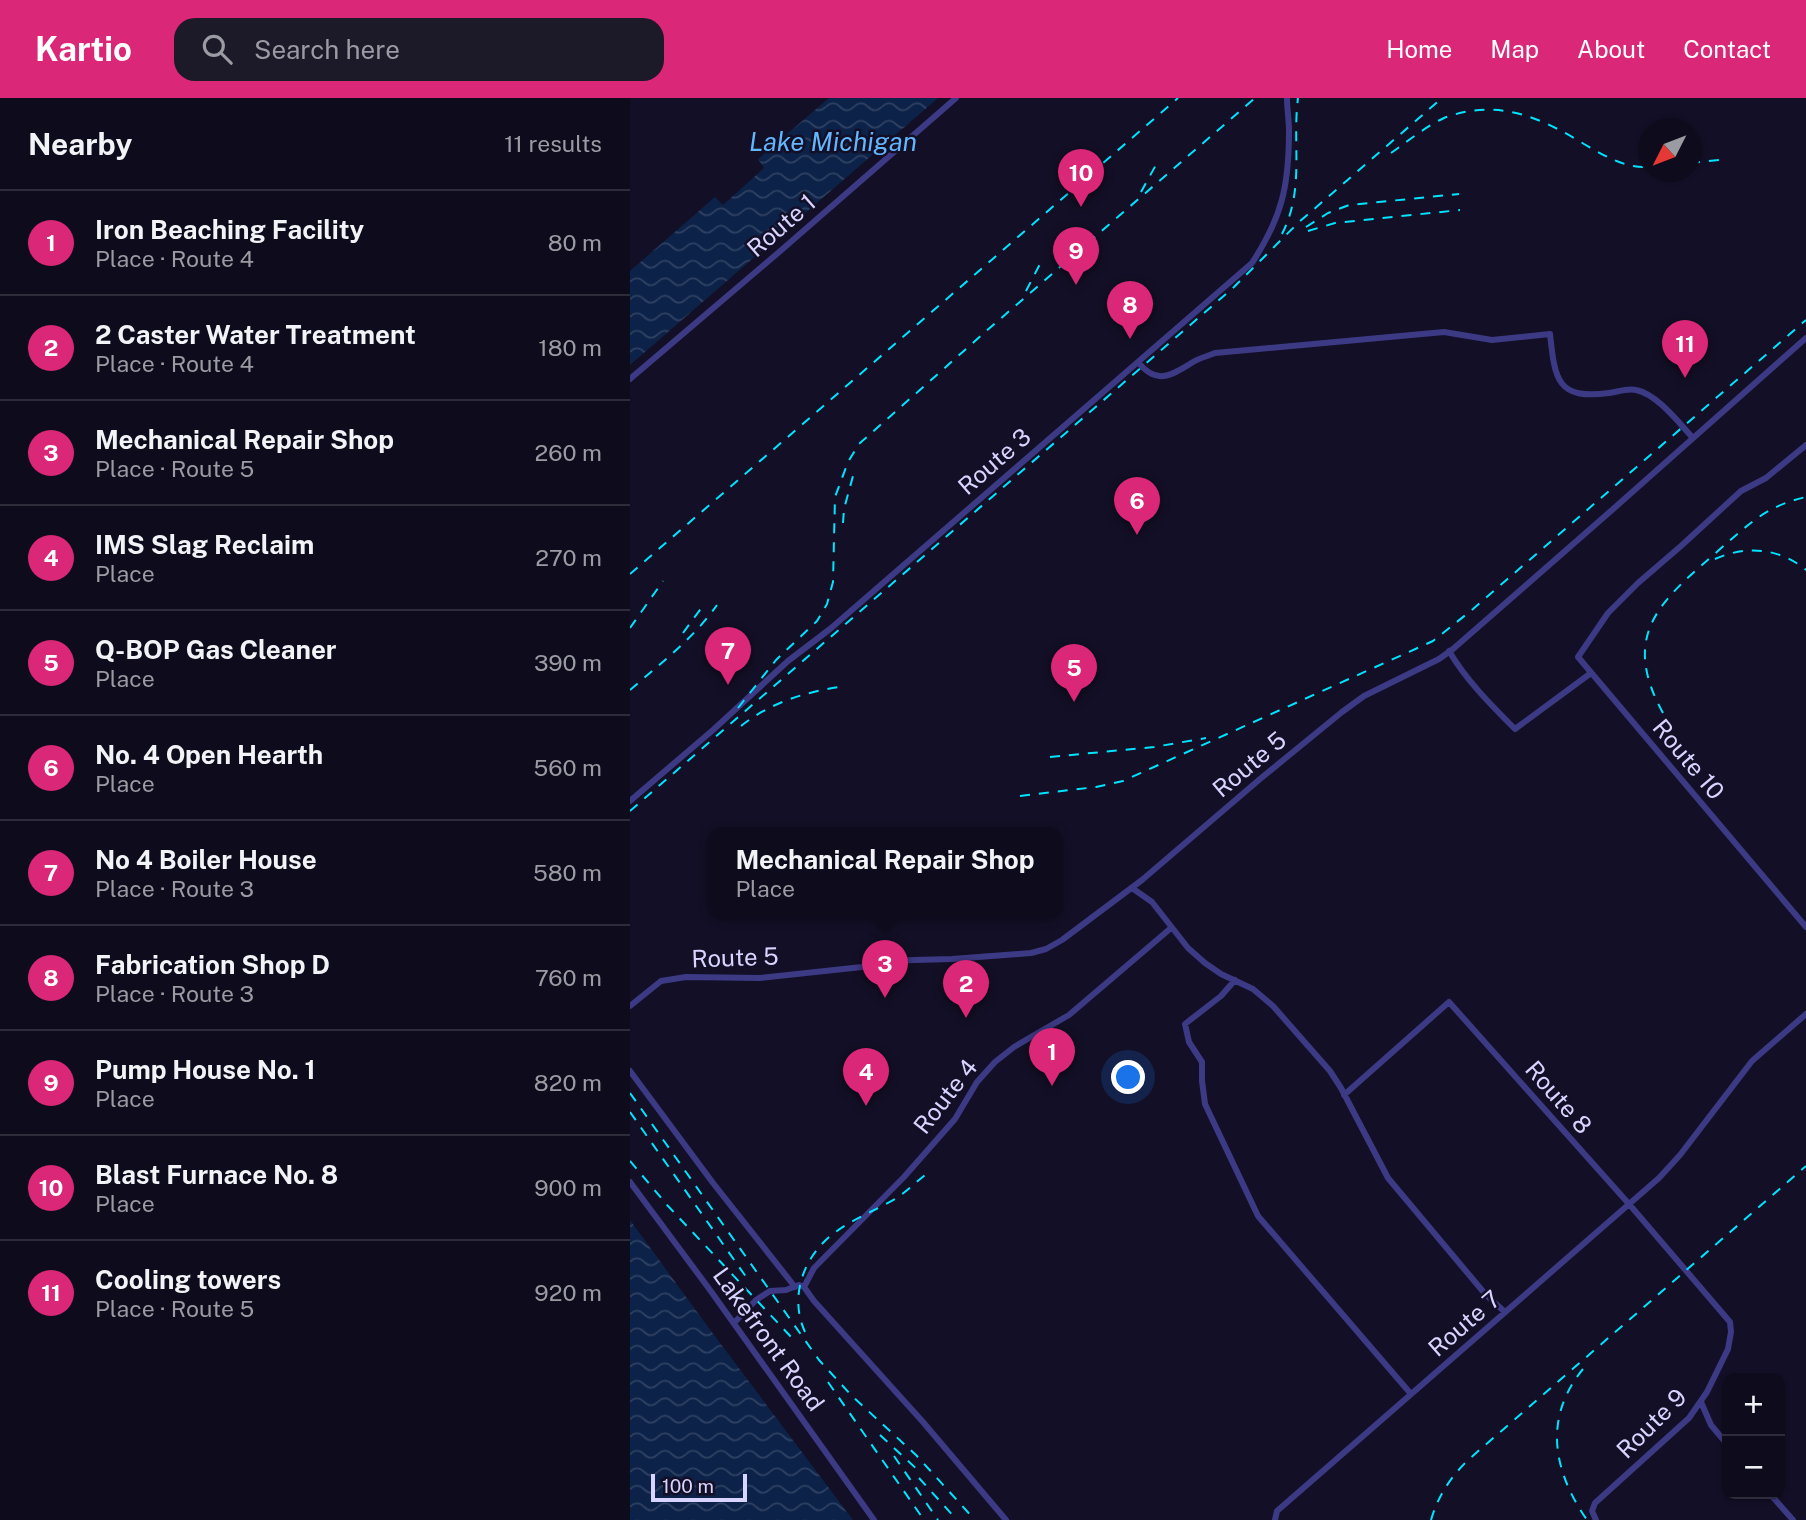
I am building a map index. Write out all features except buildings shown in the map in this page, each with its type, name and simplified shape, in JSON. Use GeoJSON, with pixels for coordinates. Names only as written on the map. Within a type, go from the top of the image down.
{"type":"FeatureCollection","features":[{"type":"Feature","properties":{"kind":"street","name":"Route 1"},"geometry":{"type":"LineString","coordinates":[[630,379],[956,98]]}},
{"type":"Feature","properties":{"kind":"street","name":"Route 3"},"geometry":{"type":"LineString","coordinates":[[630,801],[1252,263],[1265,243],[1283,202],[1287,180],[1289,130],[1287,98]]}},
{"type":"Feature","properties":{"kind":"street"},"geometry":{"type":"LineString","coordinates":[[1138,362],[1151,375],[1160,377],[1170,375],[1215,353],[1444,332],[1492,340],[1550,334],[1555,369],[1560,382],[1568,389],[1575,394],[1636,390],[1660,403],[1693,438]]}},
{"type":"Feature","properties":{"kind":"street","name":"Route 5"},"geometry":{"type":"LineString","coordinates":[[630,1006],[661,981],[686,977],[760,978],[862,967],[877,961],[1031,953],[1046,949],[1062,940],[1132,888],[1342,712],[1364,696],[1439,659],[1449,651],[1806,338]]}},
{"type":"Feature","properties":{"kind":"street"},"geometry":{"type":"LineString","coordinates":[[1449,651],[1478,690],[1514,729],[1591,673],[1578,657],[1608,613],[1741,491],[1766,478],[1806,445]]}},
{"type":"Feature","properties":{"kind":"street","name":"Route 10"},"geometry":{"type":"LineString","coordinates":[[1591,673],[1806,927]]}},
{"type":"Feature","properties":{"kind":"street"},"geometry":{"type":"LineString","coordinates":[[1132,888],[1152,902],[1188,948],[1205,963],[1253,989],[1273,1006],[1330,1071],[1388,1178],[1486,1295],[1505,1312]]}},
{"type":"Feature","properties":{"kind":"street","name":"Route 4"},"geometry":{"type":"LineString","coordinates":[[804,1287],[814,1268],[904,1177],[955,1119],[976,1083],[995,1062],[1014,1047],[1069,1015],[1171,928]]}},
{"type":"Feature","properties":{"kind":"street"},"geometry":{"type":"LineString","coordinates":[[1235,980],[1221,996],[1185,1024],[1189,1041],[1202,1062],[1205,1104],[1258,1216],[1411,1394]]}},
{"type":"Feature","properties":{"kind":"street","name":"Route 8"},"geometry":{"type":"LineString","coordinates":[[1344,1095],[1448,1002],[1629,1204],[1730,1322]]}},
{"type":"Feature","properties":{"kind":"street","name":"Route 7"},"geometry":{"type":"LineString","coordinates":[[1275,1520],[1278,1511],[1659,1178],[1680,1155],[1752,1061],[1806,1014]]}},
{"type":"Feature","properties":{"kind":"street"},"geometry":{"type":"LineString","coordinates":[[630,1071],[795,1287]]}},
{"type":"Feature","properties":{"kind":"street","name":"Lakefront Road"},"geometry":{"type":"LineString","coordinates":[[630,1182],[874,1520]]}},
{"type":"Feature","properties":{"kind":"street"},"geometry":{"type":"LineString","coordinates":[[734,1323],[756,1300],[769,1291],[786,1290],[799,1285],[804,1287],[1006,1520]]}},
{"type":"Feature","properties":{"kind":"street","name":"Route 9"},"geometry":{"type":"LineString","coordinates":[[1596,1520],[1592,1511],[1595,1503],[1689,1418],[1707,1392],[1728,1349],[1730,1322]]}},
{"type":"Feature","properties":{"kind":"street"},"geometry":{"type":"LineString","coordinates":[[1700,1402],[1711,1425],[1722,1438]]}},
{"type":"Feature","properties":{"kind":"street"},"geometry":{"type":"LineString","coordinates":[[1774,1499],[1793,1520]]}},
{"type":"Feature","properties":{"kind":"water","name":"Lake Michigan"},"geometry":{"type":"Polygon","coordinates":[[[829,98],[938,98],[630,365],[630,271],[715,197],[723,205],[764,168],[758,159],[829,98]]]}},
{"type":"Feature","properties":{"kind":"water"},"geometry":{"type":"Polygon","coordinates":[[[630,1220],[708,1327],[853,1520],[630,1520],[630,1220]]]}},
{"type":"Feature","properties":{"kind":"railway"},"geometry":{"type":"LineString","coordinates":[[630,574],[1178,98]]}},
{"type":"Feature","properties":{"kind":"railway"},"geometry":{"type":"LineString","coordinates":[[738,708],[776,660],[817,621],[827,604],[833,582],[835,497],[848,462],[859,444],[1255,98]]}},
{"type":"Feature","properties":{"kind":"railway"},"geometry":{"type":"LineString","coordinates":[[1282,234],[1289,217],[1296,184],[1298,98]]}},
{"type":"Feature","properties":{"kind":"railway"},"geometry":{"type":"LineString","coordinates":[[630,811],[1234,287],[1298,223],[1442,98]]}},
{"type":"Feature","properties":{"kind":"railway"},"geometry":{"type":"LineString","coordinates":[[1391,153],[1444,118],[1463,112],[1500,110],[1517,113],[1551,126],[1599,153],[1638,167]]}},
{"type":"Feature","properties":{"kind":"railway"},"geometry":{"type":"LineString","coordinates":[[1701,162],[1719,160]]}},
{"type":"Feature","properties":{"kind":"railway"},"geometry":{"type":"LineString","coordinates":[[1141,192],[1157,163]]}},
{"type":"Feature","properties":{"kind":"railway"},"geometry":{"type":"LineString","coordinates":[[1306,227],[1328,213],[1349,205],[1459,194]]}},
{"type":"Feature","properties":{"kind":"railway"},"geometry":{"type":"LineString","coordinates":[[1308,231],[1335,223],[1460,210]]}},
{"type":"Feature","properties":{"kind":"railway"},"geometry":{"type":"LineString","coordinates":[[1026,291],[1040,264]]}},
{"type":"Feature","properties":{"kind":"railway"},"geometry":{"type":"LineString","coordinates":[[1020,796],[1123,781],[1433,641],[1806,320]]}},
{"type":"Feature","properties":{"kind":"railway"},"geometry":{"type":"LineString","coordinates":[[843,523],[853,476]]}},
{"type":"Feature","properties":{"kind":"railway"},"geometry":{"type":"LineString","coordinates":[[1663,713],[1650,685],[1645,661],[1646,639],[1653,620],[1680,585],[1749,524],[1780,505],[1806,497]]}},
{"type":"Feature","properties":{"kind":"railway"},"geometry":{"type":"LineString","coordinates":[[1715,559],[1739,552],[1762,551],[1785,557],[1806,570]]}},
{"type":"Feature","properties":{"kind":"railway"},"geometry":{"type":"LineString","coordinates":[[630,628],[663,581]]}},
{"type":"Feature","properties":{"kind":"railway"},"geometry":{"type":"LineString","coordinates":[[683,633],[705,603]]}},
{"type":"Feature","properties":{"kind":"railway"},"geometry":{"type":"LineString","coordinates":[[630,690],[687,640],[717,605]]}},
{"type":"Feature","properties":{"kind":"railway"},"geometry":{"type":"LineString","coordinates":[[741,726],[765,710],[790,699],[846,686]]}},
{"type":"Feature","properties":{"kind":"railway"},"geometry":{"type":"LineString","coordinates":[[1050,757],[1154,747],[1206,738]]}},
{"type":"Feature","properties":{"kind":"railway"},"geometry":{"type":"LineString","coordinates":[[630,1093],[819,1360],[852,1396],[916,1455],[975,1520]]}},
{"type":"Feature","properties":{"kind":"railway"},"geometry":{"type":"LineString","coordinates":[[630,1112],[749,1281]]}},
{"type":"Feature","properties":{"kind":"railway"},"geometry":{"type":"LineString","coordinates":[[630,1161],[668,1206],[793,1339]]}},
{"type":"Feature","properties":{"kind":"railway"},"geometry":{"type":"LineString","coordinates":[[1431,1520],[1445,1488],[1468,1460],[1806,1166]]}},
{"type":"Feature","properties":{"kind":"railway"},"geometry":{"type":"LineString","coordinates":[[805,1332],[800,1318],[799,1290],[808,1263],[816,1251],[837,1231],[895,1199],[925,1175]]}},
{"type":"Feature","properties":{"kind":"railway"},"geometry":{"type":"LineString","coordinates":[[1583,1369],[1562,1406],[1557,1444],[1566,1483],[1587,1520]]}},
{"type":"Feature","properties":{"kind":"railway"},"geometry":{"type":"LineString","coordinates":[[828,1382],[924,1520]]}},
{"type":"Feature","properties":{"kind":"railway"},"geometry":{"type":"LineString","coordinates":[[880,1435],[921,1473]]}},
{"type":"Feature","properties":{"kind":"railway"},"geometry":{"type":"LineString","coordinates":[[894,1456],[938,1520]]}},
{"type":"Feature","properties":{"kind":"railway"},"geometry":{"type":"LineString","coordinates":[[919,1478],[957,1520]]}},
{"type":"Feature","properties":{"kind":"place","name":"Blast Furnace No. 8"},"geometry":{"type":"Point","coordinates":[1081,207]}},
{"type":"Feature","properties":{"kind":"place","name":"Pump House No. 1"},"geometry":{"type":"Point","coordinates":[1076,285]}},
{"type":"Feature","properties":{"kind":"place","name":"Fabrication Shop D"},"geometry":{"type":"Point","coordinates":[1130,339]}},
{"type":"Feature","properties":{"kind":"place","name":"Cooling towers"},"geometry":{"type":"Point","coordinates":[1685,378]}},
{"type":"Feature","properties":{"kind":"place","name":"No. 4 Open Hearth"},"geometry":{"type":"Point","coordinates":[1137,535]}},
{"type":"Feature","properties":{"kind":"place","name":"No 4 Boiler House"},"geometry":{"type":"Point","coordinates":[728,685]}},
{"type":"Feature","properties":{"kind":"place","name":"Q-BOP Gas Cleaner"},"geometry":{"type":"Point","coordinates":[1074,702]}},
{"type":"Feature","properties":{"kind":"place","name":"Mechanical Repair Shop"},"geometry":{"type":"Point","coordinates":[885,998]}},
{"type":"Feature","properties":{"kind":"place","name":"2 Caster Water Treatment"},"geometry":{"type":"Point","coordinates":[966,1018]}},
{"type":"Feature","properties":{"kind":"place","name":"Iron Beaching Facility"},"geometry":{"type":"Point","coordinates":[1052,1086]}},
{"type":"Feature","properties":{"kind":"place","name":"IMS Slag Reclaim"},"geometry":{"type":"Point","coordinates":[866,1106]}}]}
